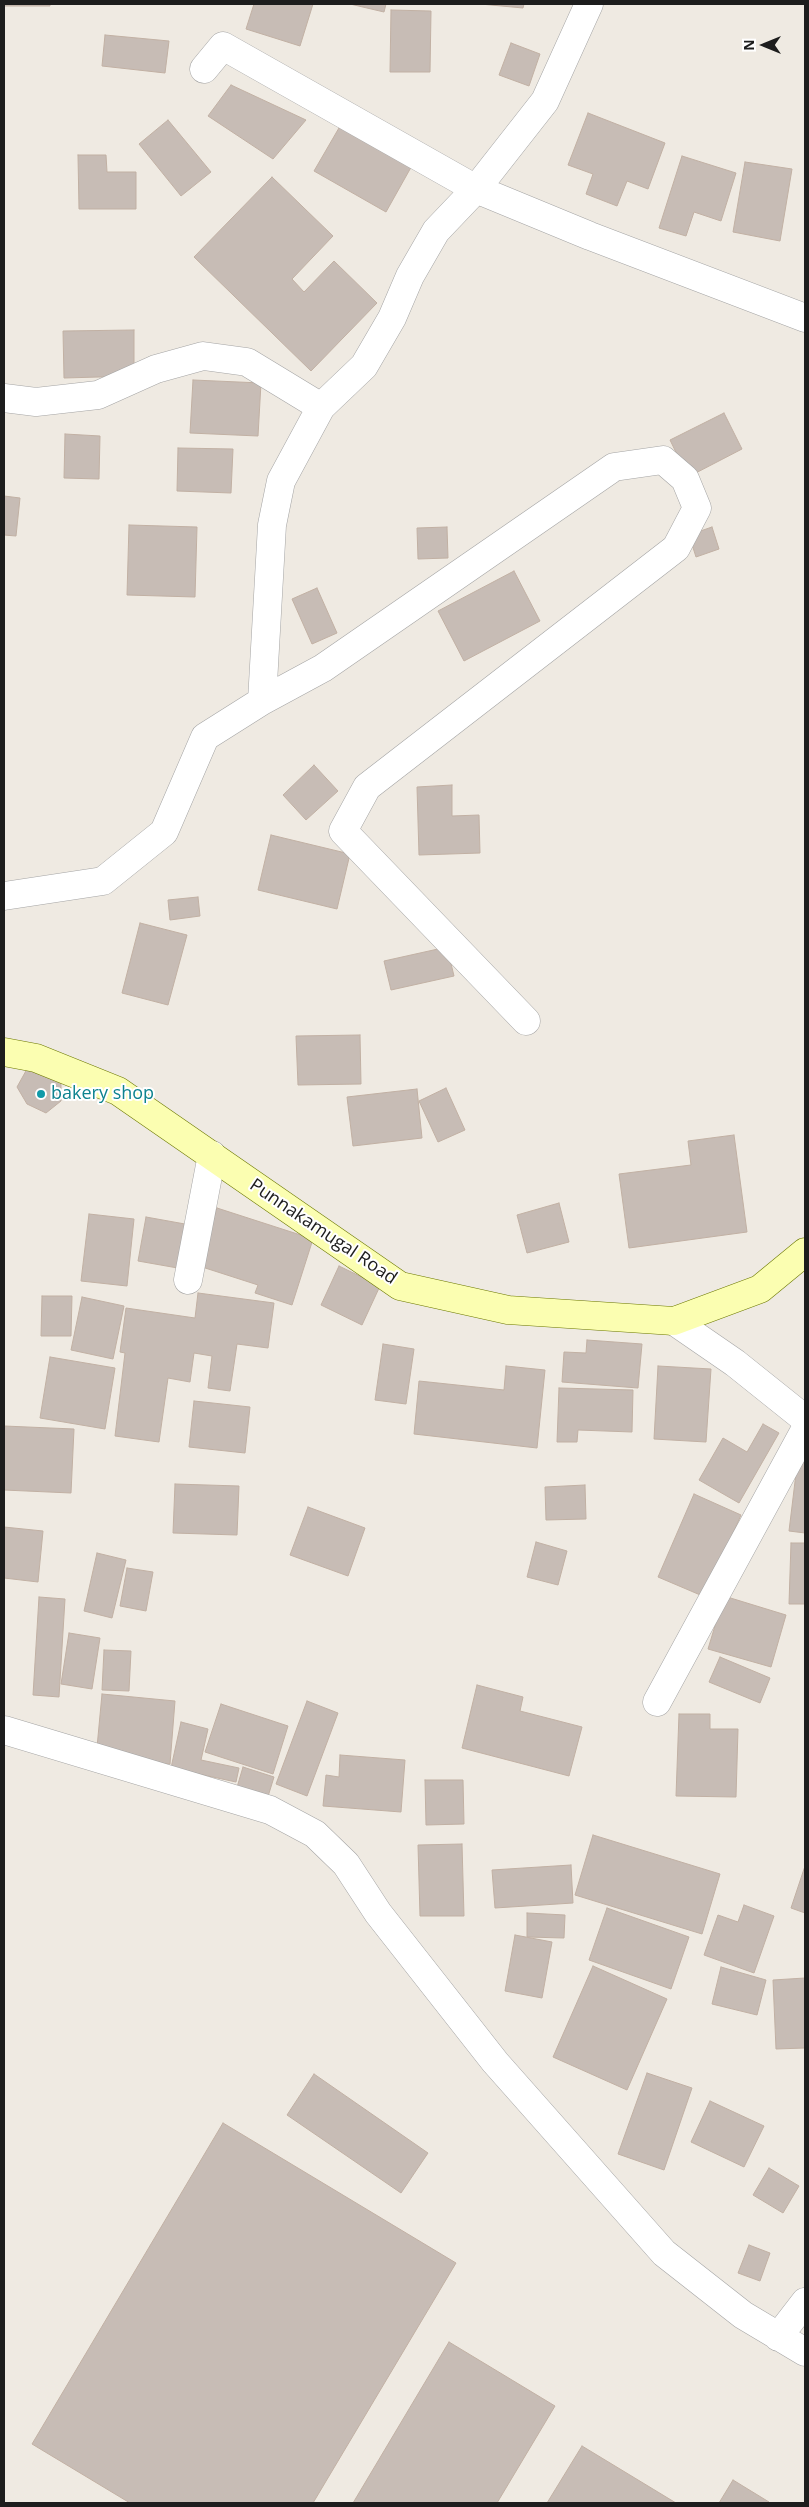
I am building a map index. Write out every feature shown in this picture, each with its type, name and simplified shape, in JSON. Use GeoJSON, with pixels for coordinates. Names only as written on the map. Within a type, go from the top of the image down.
{"type":"FeatureCollection","features":[{"type":"Feature","properties":{"kind":"street"},"geometry":{"type":"LineString","coordinates":[[262,701],[272,525],[281,481],[321,407],[364,366],[392,318],[410,276],[436,230],[476,189],[545,101],[589,4]]}},
{"type":"Feature","properties":{"kind":"street"},"geometry":{"type":"LineString","coordinates":[[204,69],[223,46],[476,189],[590,236],[805,318]]}},
{"type":"Feature","properties":{"kind":"street"},"geometry":{"type":"LineString","coordinates":[[4,398],[36,402],[98,395],[156,369],[203,356],[247,362],[321,407]]}},
{"type":"Feature","properties":{"kind":"street"},"geometry":{"type":"LineString","coordinates":[[4,896],[103,881],[164,832],[205,737],[262,701],[322,668],[614,467],[663,460],[685,479],[697,508],[676,548],[367,787],[343,831],[526,1021]]}},
{"type":"Feature","properties":{"kind":"street","name":"Punnakamugal Road"},"geometry":{"type":"LineString","coordinates":[[4,1052],[36,1058],[118,1091],[400,1286],[508,1310],[674,1321],[760,1289],[805,1252]]}},
{"type":"Feature","properties":{"kind":"street"},"geometry":{"type":"LineString","coordinates":[[188,1280],[212,1155]]}},
{"type":"Feature","properties":{"kind":"street"},"geometry":{"type":"LineString","coordinates":[[674,1321],[735,1363],[805,1419]]}},
{"type":"Feature","properties":{"kind":"street"},"geometry":{"type":"LineString","coordinates":[[657,1702],[805,1430]]}},
{"type":"Feature","properties":{"kind":"street"},"geometry":{"type":"LineString","coordinates":[[4,1730],[270,1810],[315,1834],[346,1864],[378,1913],[495,2062],[664,2253],[743,2315],[805,2352]]}},
{"type":"Feature","properties":{"kind":"street"},"geometry":{"type":"LineString","coordinates":[[778,2337],[805,2302]]}},
{"type":"Feature","properties":{"kind":"building"},"geometry":{"type":"Polygon","coordinates":[[[4,4],[50,4],[50,6],[4,6],[4,4]]]}},
{"type":"Feature","properties":{"kind":"building"},"geometry":{"type":"Polygon","coordinates":[[[254,4],[313,4],[300,46],[246,29],[254,4]]]}},
{"type":"Feature","properties":{"kind":"building"},"geometry":{"type":"Polygon","coordinates":[[[350,4],[386,4],[384,12],[350,4]]]}},
{"type":"Feature","properties":{"kind":"building"},"geometry":{"type":"Polygon","coordinates":[[[480,4],[524,4],[523,8],[480,4]]]}},
{"type":"Feature","properties":{"kind":"building"},"geometry":{"type":"Polygon","coordinates":[[[391,10],[431,11],[430,72],[390,72],[391,10]]]}},
{"type":"Feature","properties":{"kind":"building"},"geometry":{"type":"Polygon","coordinates":[[[105,35],[169,41],[165,73],[102,66],[105,35]]]}},
{"type":"Feature","properties":{"kind":"building"},"geometry":{"type":"Polygon","coordinates":[[[511,43],[540,54],[529,86],[499,75],[511,43]]]}},
{"type":"Feature","properties":{"kind":"building"},"geometry":{"type":"Polygon","coordinates":[[[231,85],[306,120],[273,159],[208,116],[231,85]]]}},
{"type":"Feature","properties":{"kind":"building"},"geometry":{"type":"Polygon","coordinates":[[[588,113],[665,143],[648,189],[627,181],[617,206],[586,194],[593,174],[568,165],[588,113]]]}},
{"type":"Feature","properties":{"kind":"building"},"geometry":{"type":"Polygon","coordinates":[[[168,120],[211,172],[181,196],[139,144],[168,120]]]}},
{"type":"Feature","properties":{"kind":"building"},"geometry":{"type":"Polygon","coordinates":[[[343,121],[414,162],[386,212],[314,171],[343,121]]]}},
{"type":"Feature","properties":{"kind":"building"},"geometry":{"type":"Polygon","coordinates":[[[78,155],[106,155],[107,172],[136,172],[136,209],[79,209],[78,155]]]}},
{"type":"Feature","properties":{"kind":"building"},"geometry":{"type":"Polygon","coordinates":[[[682,156],[736,173],[721,221],[694,212],[686,236],[659,228],[682,156]]]}},
{"type":"Feature","properties":{"kind":"building"},"geometry":{"type":"Polygon","coordinates":[[[745,162],[792,169],[780,241],[733,232],[745,162]]]}},
{"type":"Feature","properties":{"kind":"building"},"geometry":{"type":"Polygon","coordinates":[[[272,177],[333,236],[292,279],[304,292],[334,261],[377,303],[311,371],[194,257],[272,177]]]}},
{"type":"Feature","properties":{"kind":"building"},"geometry":{"type":"Polygon","coordinates":[[[134,330],[134,376],[64,378],[63,331],[134,330]]]}},
{"type":"Feature","properties":{"kind":"building"},"geometry":{"type":"Polygon","coordinates":[[[193,380],[261,383],[258,436],[190,433],[193,380]]]}},
{"type":"Feature","properties":{"kind":"building"},"geometry":{"type":"Polygon","coordinates":[[[724,413],[742,449],[688,477],[670,440],[724,413]]]}},
{"type":"Feature","properties":{"kind":"building"},"geometry":{"type":"Polygon","coordinates":[[[65,434],[100,436],[99,479],[64,478],[65,434]]]}},
{"type":"Feature","properties":{"kind":"building"},"geometry":{"type":"Polygon","coordinates":[[[178,448],[233,449],[231,493],[177,491],[178,448]]]}},
{"type":"Feature","properties":{"kind":"building"},"geometry":{"type":"Polygon","coordinates":[[[4,496],[20,498],[16,536],[4,535],[4,496]]]}},
{"type":"Feature","properties":{"kind":"building"},"geometry":{"type":"Polygon","coordinates":[[[129,525],[197,527],[195,597],[127,595],[129,525]]]}},
{"type":"Feature","properties":{"kind":"building"},"geometry":{"type":"Polygon","coordinates":[[[447,527],[448,558],[418,559],[417,528],[447,527]]]}},
{"type":"Feature","properties":{"kind":"building"},"geometry":{"type":"Polygon","coordinates":[[[712,527],[719,549],[696,557],[689,535],[712,527]]]}},
{"type":"Feature","properties":{"kind":"building"},"geometry":{"type":"Polygon","coordinates":[[[514,571],[540,621],[464,661],[438,611],[514,571]]]}},
{"type":"Feature","properties":{"kind":"building"},"geometry":{"type":"Polygon","coordinates":[[[317,588],[337,633],[312,644],[292,599],[317,588]]]}},
{"type":"Feature","properties":{"kind":"building"},"geometry":{"type":"Polygon","coordinates":[[[314,765],[338,791],[306,820],[283,795],[314,765]]]}},
{"type":"Feature","properties":{"kind":"building"},"geometry":{"type":"Polygon","coordinates":[[[452,785],[452,816],[479,815],[480,853],[419,855],[417,787],[452,785]]]}},
{"type":"Feature","properties":{"kind":"building"},"geometry":{"type":"Polygon","coordinates":[[[271,835],[350,854],[337,909],[258,890],[271,835]]]}},
{"type":"Feature","properties":{"kind":"building"},"geometry":{"type":"Polygon","coordinates":[[[198,897],[200,916],[170,920],[168,900],[198,897]]]}},
{"type":"Feature","properties":{"kind":"building"},"geometry":{"type":"Polygon","coordinates":[[[140,923],[187,935],[168,1005],[122,993],[140,923]]]}},
{"type":"Feature","properties":{"kind":"building"},"geometry":{"type":"Polygon","coordinates":[[[447,947],[454,976],[391,990],[384,961],[447,947]]]}},
{"type":"Feature","properties":{"kind":"building"},"geometry":{"type":"Polygon","coordinates":[[[360,1035],[361,1084],[298,1085],[296,1036],[360,1035]]]}},
{"type":"Feature","properties":{"kind":"building","name":"bakery shop"},"geometry":{"type":"Polygon","coordinates":[[[27,1069],[61,1081],[61,1101],[46,1113],[27,1104],[17,1087],[27,1069]]]}},
{"type":"Feature","properties":{"kind":"building"},"geometry":{"type":"Polygon","coordinates":[[[446,1088],[465,1130],[438,1142],[419,1101],[446,1088]]]}},
{"type":"Feature","properties":{"kind":"building"},"geometry":{"type":"Polygon","coordinates":[[[417,1089],[422,1138],[353,1146],[347,1097],[417,1089]]]}},
{"type":"Feature","properties":{"kind":"building"},"geometry":{"type":"Polygon","coordinates":[[[734,1135],[747,1232],[629,1248],[619,1174],[691,1165],[688,1141],[734,1135]]]}},
{"type":"Feature","properties":{"kind":"building"},"geometry":{"type":"Polygon","coordinates":[[[559,1203],[569,1242],[527,1253],[517,1215],[559,1203]]]}},
{"type":"Feature","properties":{"kind":"building"},"geometry":{"type":"Polygon","coordinates":[[[217,1208],[313,1239],[292,1305],[255,1293],[258,1285],[199,1266],[217,1208]]]}},
{"type":"Feature","properties":{"kind":"building"},"geometry":{"type":"Polygon","coordinates":[[[89,1214],[134,1219],[127,1286],[81,1281],[89,1214]]]}},
{"type":"Feature","properties":{"kind":"building"},"geometry":{"type":"Polygon","coordinates":[[[146,1217],[196,1226],[189,1270],[138,1261],[146,1217]]]}},
{"type":"Feature","properties":{"kind":"building"},"geometry":{"type":"Polygon","coordinates":[[[339,1266],[380,1286],[362,1325],[321,1305],[339,1266]]]}},
{"type":"Feature","properties":{"kind":"building"},"geometry":{"type":"Polygon","coordinates":[[[198,1293],[274,1303],[268,1348],[237,1344],[230,1391],[208,1388],[212,1356],[194,1353],[190,1382],[168,1378],[159,1442],[115,1436],[125,1353],[120,1352],[126,1308],[195,1318],[198,1293]]]}},
{"type":"Feature","properties":{"kind":"building"},"geometry":{"type":"Polygon","coordinates":[[[42,1296],[72,1296],[71,1336],[41,1336],[42,1296]]]}},
{"type":"Feature","properties":{"kind":"building"},"geometry":{"type":"Polygon","coordinates":[[[82,1297],[124,1306],[113,1359],[71,1350],[82,1297]]]}},
{"type":"Feature","properties":{"kind":"building"},"geometry":{"type":"Polygon","coordinates":[[[587,1340],[642,1344],[638,1388],[562,1382],[564,1352],[586,1353],[587,1340]]]}},
{"type":"Feature","properties":{"kind":"building"},"geometry":{"type":"Polygon","coordinates":[[[383,1344],[414,1349],[406,1404],[375,1400],[383,1344]]]}},
{"type":"Feature","properties":{"kind":"building"},"geometry":{"type":"Polygon","coordinates":[[[50,1357],[115,1368],[105,1429],[40,1418],[50,1357]]]}},
{"type":"Feature","properties":{"kind":"building"},"geometry":{"type":"Polygon","coordinates":[[[506,1366],[545,1370],[537,1448],[414,1434],[419,1381],[504,1390],[506,1366]]]}},
{"type":"Feature","properties":{"kind":"building"},"geometry":{"type":"Polygon","coordinates":[[[658,1366],[711,1369],[706,1442],[654,1439],[658,1366]]]}},
{"type":"Feature","properties":{"kind":"building"},"geometry":{"type":"Polygon","coordinates":[[[559,1388],[633,1390],[632,1432],[578,1430],[577,1442],[557,1442],[559,1388]]]}},
{"type":"Feature","properties":{"kind":"building"},"geometry":{"type":"Polygon","coordinates":[[[194,1401],[250,1407],[245,1453],[189,1447],[194,1401]]]}},
{"type":"Feature","properties":{"kind":"building"},"geometry":{"type":"Polygon","coordinates":[[[763,1424],[779,1433],[739,1503],[699,1480],[723,1438],[747,1452],[763,1424]]]}},
{"type":"Feature","properties":{"kind":"building"},"geometry":{"type":"Polygon","coordinates":[[[4,1426],[74,1429],[71,1493],[4,1490],[4,1426]]]}},
{"type":"Feature","properties":{"kind":"building"},"geometry":{"type":"Polygon","coordinates":[[[798,1457],[805,1458],[805,1533],[789,1531],[798,1457]]]}},
{"type":"Feature","properties":{"kind":"building"},"geometry":{"type":"Polygon","coordinates":[[[175,1484],[239,1486],[237,1535],[173,1533],[175,1484]]]}},
{"type":"Feature","properties":{"kind":"building"},"geometry":{"type":"Polygon","coordinates":[[[585,1485],[586,1519],[546,1520],[545,1487],[585,1485]]]}},
{"type":"Feature","properties":{"kind":"building"},"geometry":{"type":"Polygon","coordinates":[[[694,1494],[741,1515],[705,1597],[658,1577],[694,1494]]]}},
{"type":"Feature","properties":{"kind":"building"},"geometry":{"type":"Polygon","coordinates":[[[308,1507],[365,1528],[348,1576],[290,1555],[308,1507]]]}},
{"type":"Feature","properties":{"kind":"building"},"geometry":{"type":"Polygon","coordinates":[[[4,1527],[43,1531],[38,1582],[4,1578],[4,1527]]]}},
{"type":"Feature","properties":{"kind":"building"},"geometry":{"type":"Polygon","coordinates":[[[536,1542],[567,1551],[558,1585],[527,1577],[536,1542]]]}},
{"type":"Feature","properties":{"kind":"building"},"geometry":{"type":"Polygon","coordinates":[[[791,1543],[805,1543],[805,1604],[789,1604],[791,1543]]]}},
{"type":"Feature","properties":{"kind":"building"},"geometry":{"type":"Polygon","coordinates":[[[97,1553],[126,1560],[112,1618],[84,1611],[97,1553]]]}},
{"type":"Feature","properties":{"kind":"building"},"geometry":{"type":"Polygon","coordinates":[[[127,1568],[153,1572],[146,1611],[120,1606],[127,1568]]]}},
{"type":"Feature","properties":{"kind":"building"},"geometry":{"type":"Polygon","coordinates":[[[724,1596],[786,1615],[771,1667],[708,1649],[724,1596]]]}},
{"type":"Feature","properties":{"kind":"building"},"geometry":{"type":"Polygon","coordinates":[[[39,1597],[65,1599],[59,1697],[33,1695],[39,1597]]]}},
{"type":"Feature","properties":{"kind":"building"},"geometry":{"type":"Polygon","coordinates":[[[69,1633],[100,1638],[92,1689],[61,1684],[69,1633]]]}},
{"type":"Feature","properties":{"kind":"building"},"geometry":{"type":"Polygon","coordinates":[[[104,1650],[131,1651],[129,1691],[102,1690],[104,1650]]]}},
{"type":"Feature","properties":{"kind":"building"},"geometry":{"type":"Polygon","coordinates":[[[720,1657],[770,1678],[760,1703],[709,1682],[720,1657]]]}},
{"type":"Feature","properties":{"kind":"building"},"geometry":{"type":"Polygon","coordinates":[[[477,1685],[523,1697],[520,1711],[582,1727],[569,1776],[462,1748],[477,1685]]]}},
{"type":"Feature","properties":{"kind":"building"},"geometry":{"type":"Polygon","coordinates":[[[102,1694],[175,1701],[170,1764],[96,1758],[102,1694]]]}},
{"type":"Feature","properties":{"kind":"building"},"geometry":{"type":"Polygon","coordinates":[[[307,1701],[338,1713],[307,1796],[276,1784],[307,1701]]]}},
{"type":"Feature","properties":{"kind":"building"},"geometry":{"type":"Polygon","coordinates":[[[221,1704],[288,1726],[273,1774],[205,1752],[221,1704]]]}},
{"type":"Feature","properties":{"kind":"building"},"geometry":{"type":"Polygon","coordinates":[[[679,1714],[710,1714],[710,1729],[738,1729],[736,1797],[676,1796],[679,1714]]]}},
{"type":"Feature","properties":{"kind":"building"},"geometry":{"type":"Polygon","coordinates":[[[181,1722],[208,1729],[201,1760],[239,1768],[236,1782],[171,1768],[181,1722]]]}},
{"type":"Feature","properties":{"kind":"building"},"geometry":{"type":"Polygon","coordinates":[[[340,1755],[405,1760],[401,1812],[323,1806],[326,1775],[339,1777],[340,1755]]]}},
{"type":"Feature","properties":{"kind":"building"},"geometry":{"type":"Polygon","coordinates":[[[243,1767],[274,1777],[266,1803],[235,1794],[243,1767]]]}},
{"type":"Feature","properties":{"kind":"building"},"geometry":{"type":"Polygon","coordinates":[[[425,1780],[463,1780],[464,1824],[426,1825],[425,1780]]]}},
{"type":"Feature","properties":{"kind":"building"},"geometry":{"type":"Polygon","coordinates":[[[593,1835],[720,1874],[702,1934],[575,1895],[593,1835]]]}},
{"type":"Feature","properties":{"kind":"building"},"geometry":{"type":"Polygon","coordinates":[[[462,1844],[464,1916],[420,1916],[418,1845],[462,1844]]]}},
{"type":"Feature","properties":{"kind":"building"},"geometry":{"type":"Polygon","coordinates":[[[571,1865],[573,1903],[495,1908],[492,1870],[571,1865]]]}},
{"type":"Feature","properties":{"kind":"building"},"geometry":{"type":"Polygon","coordinates":[[[805,1866],[805,1913],[791,1908],[805,1866]]]}},
{"type":"Feature","properties":{"kind":"building"},"geometry":{"type":"Polygon","coordinates":[[[744,1905],[774,1916],[754,1973],[704,1955],[718,1915],[738,1922],[744,1905]]]}},
{"type":"Feature","properties":{"kind":"building"},"geometry":{"type":"Polygon","coordinates":[[[607,1908],[689,1937],[671,1989],[589,1960],[607,1908]]]}},
{"type":"Feature","properties":{"kind":"building"},"geometry":{"type":"Polygon","coordinates":[[[527,1913],[565,1915],[564,1938],[527,1937],[527,1913]]]}},
{"type":"Feature","properties":{"kind":"building"},"geometry":{"type":"Polygon","coordinates":[[[515,1935],[552,1942],[542,1998],[505,1991],[515,1935]]]}},
{"type":"Feature","properties":{"kind":"building"},"geometry":{"type":"Polygon","coordinates":[[[593,1966],[667,1999],[627,2090],[553,2057],[593,1966]]]}},
{"type":"Feature","properties":{"kind":"building"},"geometry":{"type":"Polygon","coordinates":[[[721,1967],[766,1980],[757,2015],[712,2004],[721,1967]]]}},
{"type":"Feature","properties":{"kind":"building"},"geometry":{"type":"Polygon","coordinates":[[[805,1978],[805,2048],[776,2049],[773,1980],[805,1978]]]}},
{"type":"Feature","properties":{"kind":"building"},"geometry":{"type":"Polygon","coordinates":[[[647,2073],[692,2088],[664,2170],[618,2154],[647,2073]]]}},
{"type":"Feature","properties":{"kind":"building"},"geometry":{"type":"Polygon","coordinates":[[[314,2074],[428,2153],[401,2193],[287,2115],[314,2074]]]}},
{"type":"Feature","properties":{"kind":"building"},"geometry":{"type":"Polygon","coordinates":[[[710,2101],[764,2126],[744,2167],[691,2142],[710,2101]]]}},
{"type":"Feature","properties":{"kind":"building"},"geometry":{"type":"Polygon","coordinates":[[[223,2123],[456,2263],[313,2503],[130,2503],[32,2444],[223,2123]]]}},
{"type":"Feature","properties":{"kind":"building"},"geometry":{"type":"Polygon","coordinates":[[[769,2168],[799,2186],[783,2213],[753,2195],[769,2168]]]}},
{"type":"Feature","properties":{"kind":"building"},"geometry":{"type":"Polygon","coordinates":[[[749,2245],[770,2253],[760,2281],[738,2273],[749,2245]]]}},
{"type":"Feature","properties":{"kind":"building"},"geometry":{"type":"Polygon","coordinates":[[[449,2342],[555,2406],[497,2503],[353,2503],[449,2342]]]}},
{"type":"Feature","properties":{"kind":"building"},"geometry":{"type":"Polygon","coordinates":[[[582,2446],[676,2503],[547,2503],[582,2446]]]}},
{"type":"Feature","properties":{"kind":"building"},"geometry":{"type":"Polygon","coordinates":[[[733,2480],[769,2502],[719,2503],[733,2480]]]}},
{"type":"Feature","properties":{"kind":"place","name":"bakery shop"},"geometry":{"type":"Point","coordinates":[41,1094]}}]}
